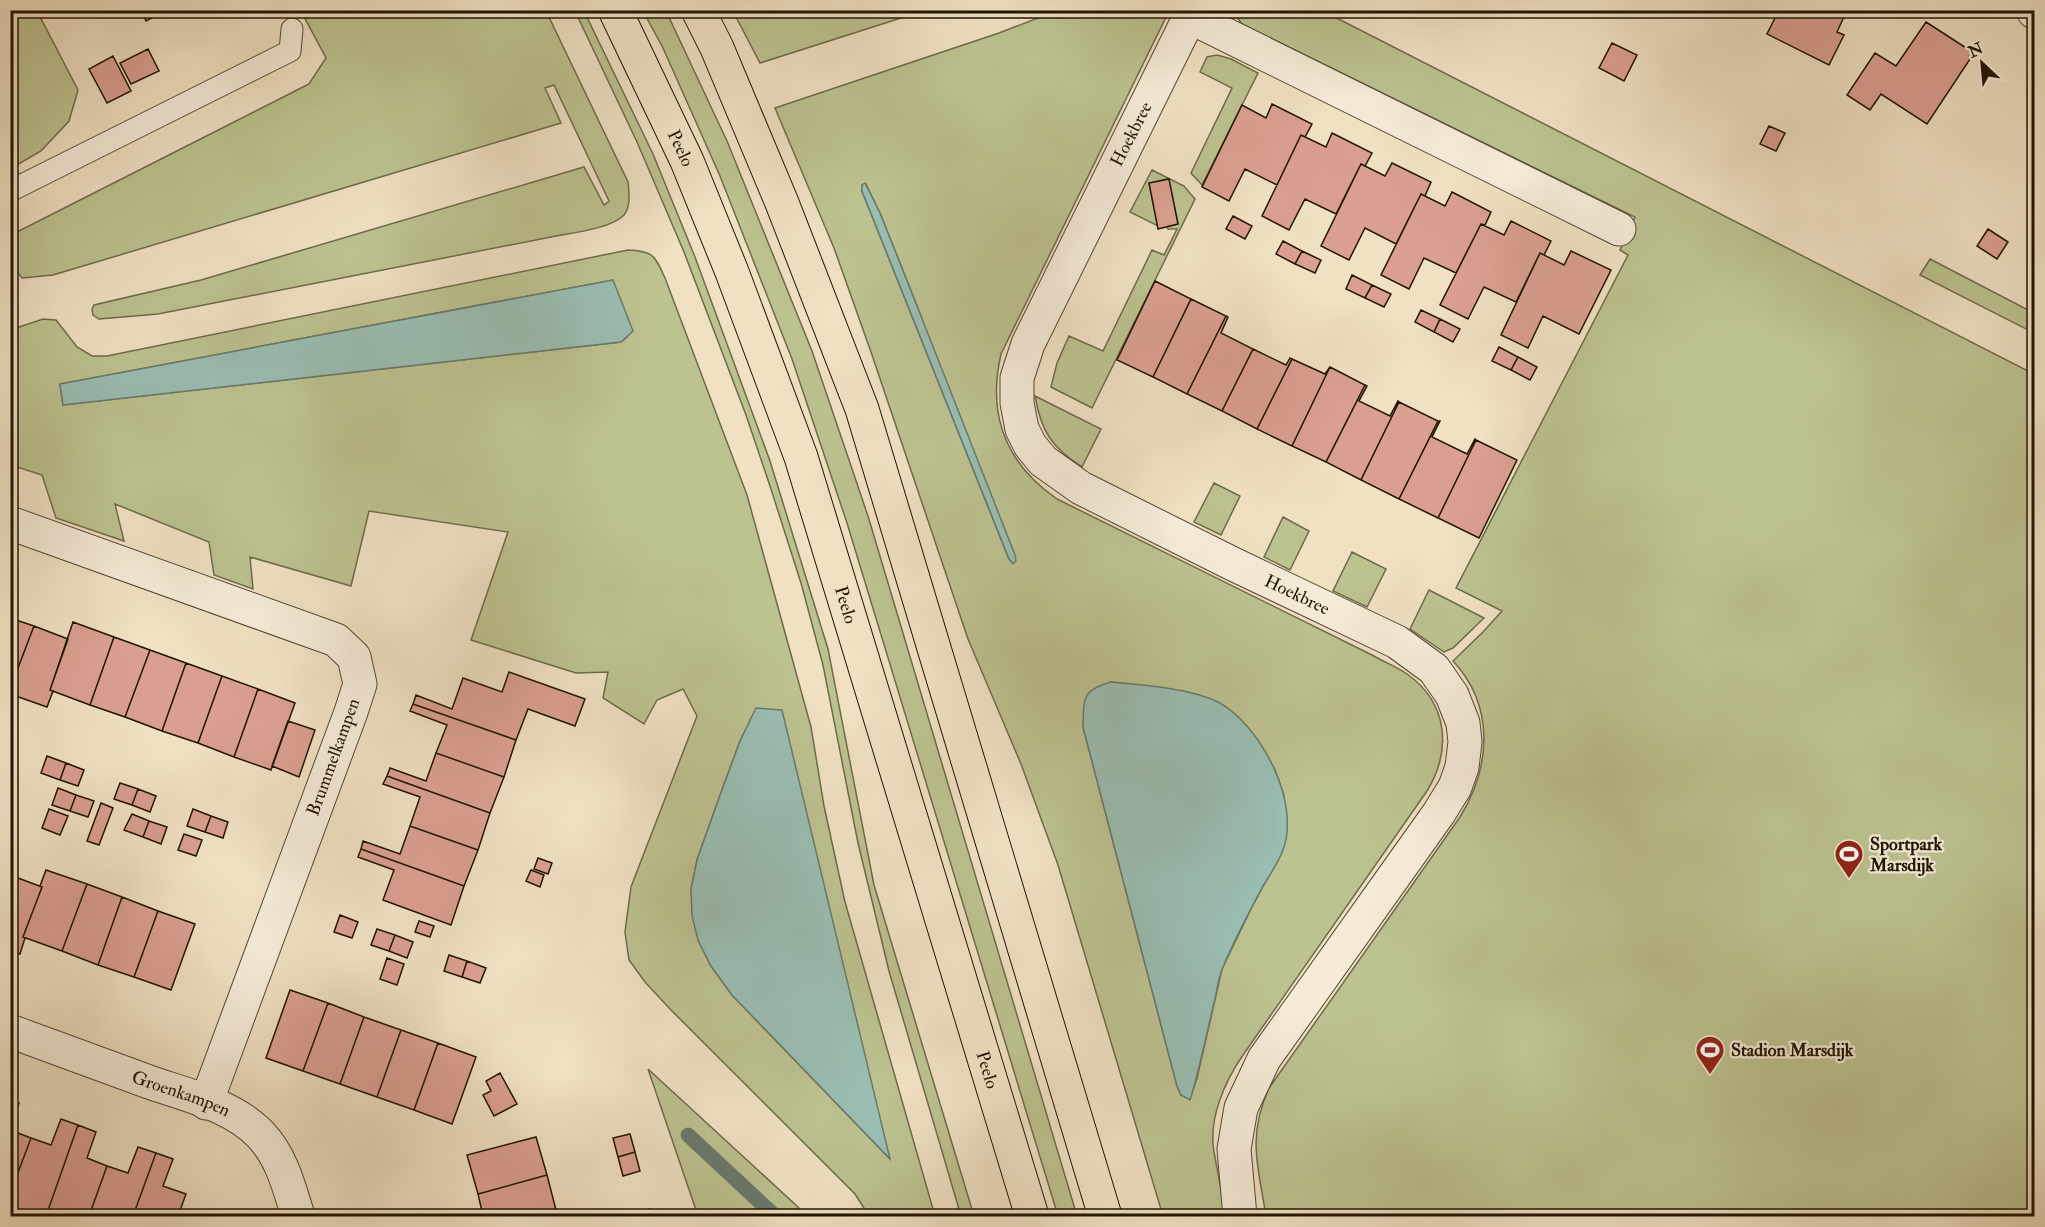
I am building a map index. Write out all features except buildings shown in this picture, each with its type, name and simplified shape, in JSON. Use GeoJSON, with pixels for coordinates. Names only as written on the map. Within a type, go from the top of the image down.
{"type":"FeatureCollection","features":[{"type":"Feature","properties":{"kind":"main road","name":"Peelo"},"geometry":{"type":"LineString","coordinates":[[615,10],[691,171],[732,272],[801,457],[1032,1216]]}},
{"type":"Feature","properties":{"kind":"main road"},"geometry":{"type":"LineString","coordinates":[[698,10],[717,48],[782,203],[862,409],[1106,1212]]}},
{"type":"Feature","properties":{"kind":"street","name":"Hoekbree"},"geometry":{"type":"LineString","coordinates":[[1240,1216],[1234,1149],[1241,1108],[1264,1059],[1439,813],[1455,787],[1462,767],[1465,742],[1463,723],[1452,695],[1434,669],[1397,642],[1081,488],[1061,476],[1043,461],[1030,446],[1022,429],[1017,403],[1017,378],[1028,344],[1191,14],[1619,229]]}},
{"type":"Feature","properties":{"kind":"street","name":"Brummelkampen"},"geometry":{"type":"LineString","coordinates":[[10,523],[336,640],[354,657],[360,684],[351,712],[206,1102]]}},
{"type":"Feature","properties":{"kind":"street","name":"Groenkampen"},"geometry":{"type":"LineString","coordinates":[[10,1031],[206,1102],[239,1117],[251,1125],[268,1143],[287,1179],[298,1216]]}},
{"type":"Feature","properties":{"kind":"lane"},"geometry":{"type":"LineString","coordinates":[[10,191],[290,51],[292,29]]}},
{"type":"Feature","properties":{"kind":"green space"},"geometry":{"type":"Polygon","coordinates":[[[11,11],[37,11],[78,90],[69,121],[41,151],[15,166],[21,178],[11,180],[11,11]]]}},
{"type":"Feature","properties":{"kind":"green space"},"geometry":{"type":"Polygon","coordinates":[[[301,11],[546,11],[628,182],[628,208],[624,215],[610,224],[590,230],[158,314],[99,319],[93,315],[94,305],[201,280],[584,167],[604,205],[609,201],[554,85],[545,88],[561,123],[53,275],[22,278],[11,258],[11,235],[309,84],[326,58],[301,11]]]}},
{"type":"Feature","properties":{"kind":"green space"},"geometry":{"type":"Polygon","coordinates":[[[575,11],[584,11],[653,154],[695,257],[770,461],[828,649],[874,885],[974,1216],[961,1216],[889,971],[858,843],[823,665],[801,583],[770,486],[746,415],[684,252],[637,142],[575,11]]]}},
{"type":"Feature","properties":{"kind":"green space"},"geometry":{"type":"Polygon","coordinates":[[[643,11],[666,11],[727,141],[812,351],[868,516],[1077,1216],[1058,1216],[847,523],[792,359],[720,176],[663,48],[643,11]]]}},
{"type":"Feature","properties":{"kind":"green space"},"geometry":{"type":"Polygon","coordinates":[[[733,11],[923,11],[760,63],[733,11]]]}},
{"type":"Feature","properties":{"kind":"green space"},"geometry":{"type":"Polygon","coordinates":[[[1056,11],[1169,11],[1001,354],[997,376],[999,417],[1004,436],[1013,453],[1024,470],[1057,499],[1403,671],[1421,686],[1431,699],[1442,728],[1440,760],[1427,791],[1243,1055],[1224,1088],[1213,1127],[1213,1139],[1226,1216],[1163,1216],[1058,865],[1021,764],[968,639],[834,248],[775,108],[999,33],[1056,11]],[[866,184],[862,185],[862,191],[1009,559],[919,311],[866,184]],[[1111,682],[1083,727],[1177,1086],[1181,1095],[1190,1099],[1222,969],[1283,849],[1284,795],[1275,770],[1260,744],[1187,693],[1111,682]]]}},
{"type":"Feature","properties":{"kind":"green space"},"geometry":{"type":"Polygon","coordinates":[[[1232,11],[1323,11],[2034,374],[2034,1216],[1266,1216],[1256,1152],[1256,1137],[1262,1106],[1269,1088],[1460,817],[1478,778],[1484,737],[1482,717],[1467,679],[1453,661],[1502,611],[1456,588],[1628,255],[1620,250],[1635,217],[1242,24],[1232,11]]]}},
{"type":"Feature","properties":{"kind":"green space"},"geometry":{"type":"Polygon","coordinates":[[[1217,55],[1231,59],[1258,73],[1202,185],[1191,173],[1232,88],[1200,72],[1207,57],[1217,55]]]}},
{"type":"Feature","properties":{"kind":"green space"},"geometry":{"type":"Polygon","coordinates":[[[1152,170],[1184,186],[1195,199],[1092,408],[1051,387],[1057,363],[1069,336],[1103,351],[1152,250],[1164,255],[1177,229],[1167,227],[1178,224],[1168,179],[1149,183],[1158,226],[1130,212],[1152,170]]]}},
{"type":"Feature","properties":{"kind":"green space"},"geometry":{"type":"Polygon","coordinates":[[[628,250],[653,256],[665,278],[747,495],[811,727],[824,806],[845,902],[935,1216],[869,1216],[855,1194],[671,1010],[645,982],[629,960],[625,932],[631,887],[697,716],[683,689],[657,700],[644,724],[603,698],[608,672],[576,673],[471,640],[508,532],[369,511],[351,586],[250,557],[253,589],[214,575],[209,542],[115,504],[124,541],[56,518],[42,475],[11,465],[10,330],[43,319],[56,320],[77,347],[92,356],[107,356],[628,250]],[[613,280],[60,384],[63,405],[621,342],[627,337],[613,280]],[[756,709],[740,741],[697,860],[691,889],[698,940],[711,966],[732,995],[889,1158],[781,710],[756,709]]]}},
{"type":"Feature","properties":{"kind":"green space"},"geometry":{"type":"Polygon","coordinates":[[[1930,259],[2034,313],[2034,333],[1920,275],[1930,259]]]}},
{"type":"Feature","properties":{"kind":"green space"},"geometry":{"type":"Polygon","coordinates":[[[1035,396],[1101,429],[1082,467],[1063,453],[1050,437],[1041,419],[1035,396]]]}},
{"type":"Feature","properties":{"kind":"green space"},"geometry":{"type":"Polygon","coordinates":[[[1214,483],[1240,496],[1221,535],[1194,522],[1214,483]]]}},
{"type":"Feature","properties":{"kind":"green space"},"geometry":{"type":"Polygon","coordinates":[[[1283,517],[1309,531],[1290,570],[1264,557],[1283,517]]]}},
{"type":"Feature","properties":{"kind":"green space"},"geometry":{"type":"Polygon","coordinates":[[[1352,552],[1386,569],[1367,607],[1333,591],[1352,552]]]}},
{"type":"Feature","properties":{"kind":"green space"},"geometry":{"type":"Polygon","coordinates":[[[1429,590],[1484,618],[1453,648],[1444,652],[1410,629],[1429,590]]]}},
{"type":"Feature","properties":{"kind":"green space"},"geometry":{"type":"Polygon","coordinates":[[[648,1069],[798,1207],[806,1216],[698,1216],[648,1069]]]}},
{"type":"Feature","properties":{"kind":"water"},"geometry":{"type":"Polygon","coordinates":[[[865,183],[880,213],[1015,555],[1016,561],[1013,564],[1009,559],[862,191],[862,185],[865,183]]]}},
{"type":"Feature","properties":{"kind":"water"},"geometry":{"type":"Polygon","coordinates":[[[613,280],[633,331],[621,342],[63,405],[60,384],[613,280]]]}},
{"type":"Feature","properties":{"kind":"water"},"geometry":{"type":"Polygon","coordinates":[[[1111,682],[1194,693],[1218,702],[1234,713],[1249,728],[1273,767],[1282,789],[1286,810],[1287,831],[1283,850],[1242,926],[1221,971],[1190,1100],[1181,1095],[1177,1086],[1083,727],[1084,703],[1089,692],[1111,682]]]}},
{"type":"Feature","properties":{"kind":"water"},"geometry":{"type":"Polygon","coordinates":[[[756,708],[782,710],[890,1159],[732,995],[711,966],[698,940],[692,916],[691,889],[697,860],[740,741],[756,708]]]}},
{"type":"Feature","properties":{"kind":"waterway"},"geometry":{"type":"LineString","coordinates":[[688,1135],[775,1216]]}},
{"type":"Feature","properties":{"kind":"place","name":"Sportpark Marsdijk"},"geometry":{"type":"Point","coordinates":[1849,880]}},
{"type":"Feature","properties":{"kind":"place","name":"Stadion Marsdijk"},"geometry":{"type":"Point","coordinates":[1710,1076]}}]}
